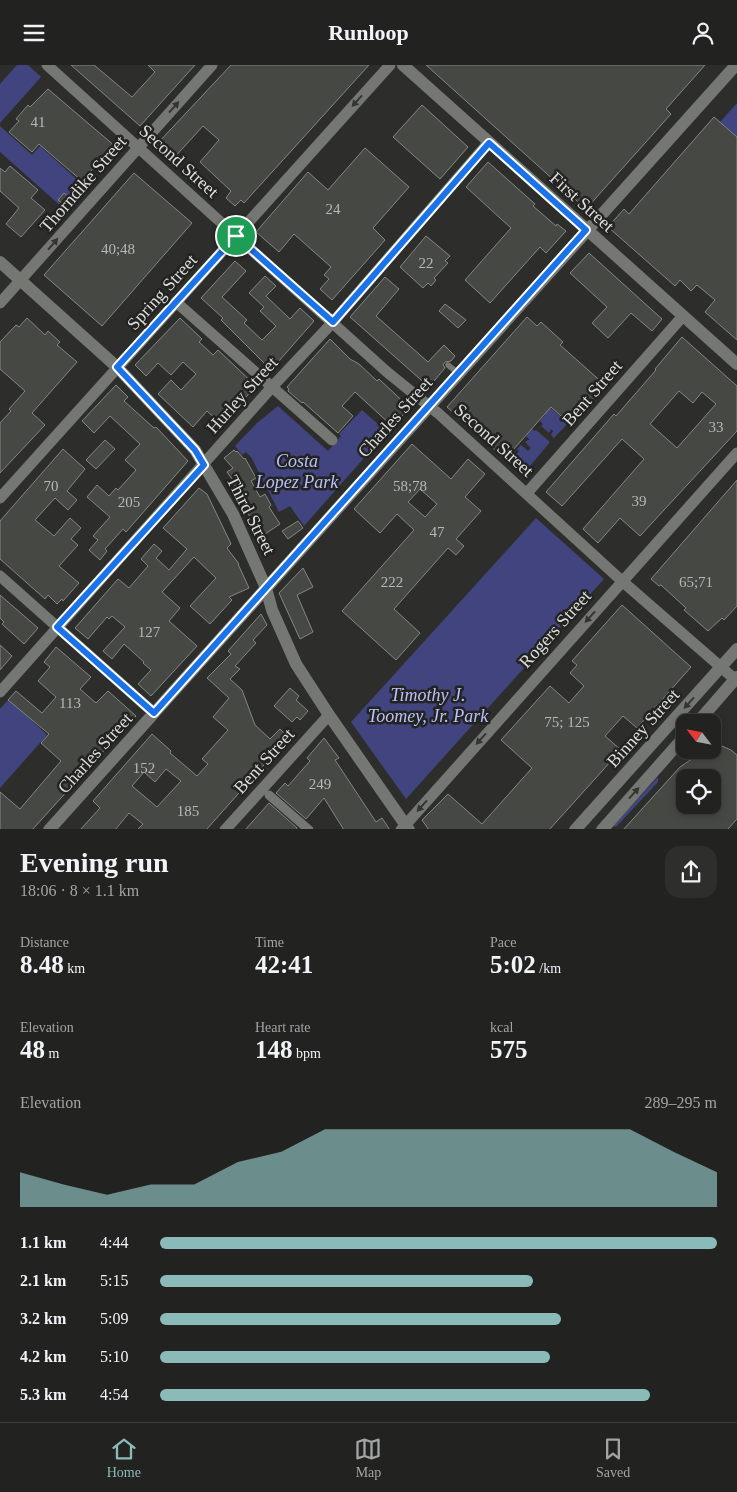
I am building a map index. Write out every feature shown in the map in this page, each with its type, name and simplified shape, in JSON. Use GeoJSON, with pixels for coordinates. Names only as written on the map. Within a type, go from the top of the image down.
{"type":"FeatureCollection","features":[{"type":"Feature","properties":{"kind":"street","name":"Second Street"},"geometry":{"type":"LineString","coordinates":[[47,65],[388,372],[429,405],[622,581],[736,679]]}},
{"type":"Feature","properties":{"kind":"street","name":"Thorndike Street"},"geometry":{"type":"LineString","coordinates":[[0,303],[212,65]]}},
{"type":"Feature","properties":{"kind":"street","name":"Spring Street"},"geometry":{"type":"LineString","coordinates":[[0,498],[390,65]]}},
{"type":"Feature","properties":{"kind":"street","name":"First Street"},"geometry":{"type":"LineString","coordinates":[[403,65],[737,365]]}},
{"type":"Feature","properties":{"kind":"street","name":"Charles Street"},"geometry":{"type":"LineString","coordinates":[[49,829],[429,405],[453,369],[586,230],[736,65]]}},
{"type":"Feature","properties":{"kind":"street","name":"Hurley Street"},"geometry":{"type":"LineString","coordinates":[[0,691],[272,387],[333,322],[489,143]]}},
{"type":"Feature","properties":{"kind":"street","name":"Third Street"},"geometry":{"type":"LineString","coordinates":[[0,262],[117,367],[195,450],[233,515],[266,587],[272,610],[287,647],[307,682],[405,828]]}},
{"type":"Feature","properties":{"kind":"street"},"geometry":{"type":"LineString","coordinates":[[176,302],[332,440]]}},
{"type":"Feature","properties":{"kind":"street","name":"Bent Street"},"geometry":{"type":"LineString","coordinates":[[526,493],[683,316]]}},
{"type":"Feature","properties":{"kind":"street","name":"Rogers Street"},"geometry":{"type":"LineString","coordinates":[[405,828],[737,453]]}},
{"type":"Feature","properties":{"kind":"street"},"geometry":{"type":"LineString","coordinates":[[0,576],[154,713]]}},
{"type":"Feature","properties":{"kind":"street","name":"Binney Street"},"geometry":{"type":"LineString","coordinates":[[575,829],[737,649]]}},
{"type":"Feature","properties":{"kind":"street","name":"Binney Street"},"geometry":{"type":"LineString","coordinates":[[705,714],[736,679]]}},
{"type":"Feature","properties":{"kind":"street","name":"Bent Street"},"geometry":{"type":"LineString","coordinates":[[225,829],[329,715]]}},
{"type":"Feature","properties":{"kind":"street","name":"Binney Street"},"geometry":{"type":"LineString","coordinates":[[602,829],[676,746]]}},
{"type":"Feature","properties":{"kind":"street"},"geometry":{"type":"LineString","coordinates":[[269,795],[309,829]]}},
{"type":"Feature","properties":{"kind":"green space"},"geometry":{"type":"Polygon","coordinates":[[[17,65],[28,65],[41,77],[0,123],[0,84],[17,65]]]}},
{"type":"Feature","properties":{"kind":"green space"},"geometry":{"type":"Polygon","coordinates":[[[737,103],[737,137],[720,122],[737,103]]]}},
{"type":"Feature","properties":{"kind":"green space"},"geometry":{"type":"Polygon","coordinates":[[[0,126],[32,155],[40,146],[84,186],[63,208],[0,152],[0,126]]]}},
{"type":"Feature","properties":{"kind":"green space"},"geometry":{"type":"Polygon","coordinates":[[[547,405],[568,423],[554,438],[551,435],[553,431],[551,429],[549,433],[541,426],[543,424],[540,421],[545,415],[542,413],[547,405]]]}},
{"type":"Feature","properties":{"kind":"green space","name":"Costa Lopez Park"},"geometry":{"type":"Polygon","coordinates":[[[278,406],[328,451],[341,436],[339,434],[362,410],[387,432],[304,526],[290,506],[279,512],[251,457],[246,452],[242,455],[235,446],[257,423],[278,406]]]}},
{"type":"Feature","properties":{"kind":"green space"},"geometry":{"type":"Polygon","coordinates":[[[532,429],[536,430],[550,442],[525,472],[511,461],[521,445],[528,451],[531,448],[525,442],[530,440],[526,436],[532,429]]]}},
{"type":"Feature","properties":{"kind":"green space","name":"Timothy J. Toomey, Jr. Park"},"geometry":{"type":"Polygon","coordinates":[[[536,518],[604,579],[406,799],[351,722],[536,518]]]}},
{"type":"Feature","properties":{"kind":"green space"},"geometry":{"type":"Polygon","coordinates":[[[9,699],[47,735],[0,788],[0,709],[9,699]]]}},
{"type":"Feature","properties":{"kind":"green space"},"geometry":{"type":"Polygon","coordinates":[[[658,777],[658,782],[616,827],[613,826],[658,777]]]}},
{"type":"Feature","properties":{"kind":"building"},"geometry":{"type":"Polygon","coordinates":[[[71,65],[94,65],[132,97],[155,72],[148,65],[195,65],[140,126],[71,65]]]}},
{"type":"Feature","properties":{"kind":"building"},"geometry":{"type":"Polygon","coordinates":[[[231,65],[369,65],[244,203],[241,200],[235,206],[226,198],[231,191],[200,162],[219,140],[203,126],[173,159],[157,144],[231,65]]]}},
{"type":"Feature","properties":{"kind":"building"},"geometry":{"type":"Polygon","coordinates":[[[426,65],[705,65],[666,109],[671,114],[586,209],[426,65]]]}},
{"type":"Feature","properties":{"kind":"building"},"geometry":{"type":"Polygon","coordinates":[[[48,89],[116,147],[102,164],[99,162],[82,181],[39,144],[32,152],[9,132],[19,121],[16,119],[28,105],[30,107],[48,89]]]}},
{"type":"Feature","properties":{"kind":"building"},"geometry":{"type":"Polygon","coordinates":[[[422,105],[468,147],[440,179],[393,137],[422,105]]]}},
{"type":"Feature","properties":{"kind":"building"},"geometry":{"type":"Polygon","coordinates":[[[714,117],[737,137],[737,340],[705,312],[715,300],[697,285],[691,291],[680,280],[675,286],[608,227],[624,209],[629,214],[714,117]]]}},
{"type":"Feature","properties":{"kind":"building"},"geometry":{"type":"Polygon","coordinates":[[[365,148],[409,187],[373,228],[385,240],[332,300],[320,289],[329,279],[324,275],[331,267],[294,234],[279,252],[256,232],[308,172],[328,190],[365,148]]]}},
{"type":"Feature","properties":{"kind":"building"},"geometry":{"type":"Polygon","coordinates":[[[488,162],[535,204],[533,206],[556,226],[557,224],[566,231],[546,253],[540,247],[490,303],[465,280],[511,228],[466,187],[488,162]]]}},
{"type":"Feature","properties":{"kind":"building"},"geometry":{"type":"Polygon","coordinates":[[[10,166],[38,190],[31,198],[45,210],[21,237],[6,224],[19,208],[0,191],[0,168],[5,172],[10,166]]]}},
{"type":"Feature","properties":{"kind":"building"},"geometry":{"type":"Polygon","coordinates":[[[134,173],[192,223],[102,326],[44,275],[134,173]]]}},
{"type":"Feature","properties":{"kind":"building"},"geometry":{"type":"Polygon","coordinates":[[[64,193],[71,199],[65,206],[58,200],[64,193]]]}},
{"type":"Feature","properties":{"kind":"building"},"geometry":{"type":"Polygon","coordinates":[[[426,236],[450,256],[445,261],[448,263],[434,278],[436,280],[431,286],[428,283],[423,288],[400,267],[426,236]]]}},
{"type":"Feature","properties":{"kind":"building"},"geometry":{"type":"Polygon","coordinates":[[[589,253],[662,319],[652,331],[631,313],[608,338],[592,323],[607,307],[570,273],[589,253]]]}},
{"type":"Feature","properties":{"kind":"building"},"geometry":{"type":"Polygon","coordinates":[[[235,261],[246,271],[222,297],[247,320],[244,323],[262,340],[276,326],[260,311],[264,307],[249,293],[265,276],[276,286],[266,296],[290,319],[300,308],[314,321],[271,370],[221,320],[223,318],[201,298],[235,261]]]}},
{"type":"Feature","properties":{"kind":"building"},"geometry":{"type":"Polygon","coordinates":[[[385,277],[399,289],[376,316],[428,362],[444,345],[455,356],[451,361],[445,362],[443,365],[445,368],[429,387],[350,317],[385,277]]]}},
{"type":"Feature","properties":{"kind":"building"},"geometry":{"type":"Polygon","coordinates":[[[445,304],[466,320],[458,328],[439,311],[445,304]]]}},
{"type":"Feature","properties":{"kind":"building"},"geometry":{"type":"Polygon","coordinates":[[[527,317],[537,326],[541,322],[563,342],[560,345],[605,385],[570,424],[551,407],[505,459],[447,407],[527,317]]]}},
{"type":"Feature","properties":{"kind":"building"},"geometry":{"type":"Polygon","coordinates":[[[27,318],[45,335],[48,331],[60,342],[57,345],[77,362],[32,413],[45,425],[0,473],[0,423],[11,411],[9,409],[25,391],[0,369],[0,342],[16,325],[19,327],[27,318]]]}},
{"type":"Feature","properties":{"kind":"building"},"geometry":{"type":"Polygon","coordinates":[[[180,318],[202,339],[199,342],[213,355],[218,350],[256,386],[221,424],[207,411],[193,427],[158,394],[171,380],[181,390],[196,374],[183,362],[171,375],[158,363],[146,376],[135,365],[180,318]]]}},
{"type":"Feature","properties":{"kind":"building"},"geometry":{"type":"Polygon","coordinates":[[[682,337],[737,386],[737,431],[640,536],[620,518],[598,543],[583,529],[644,459],[622,439],[562,506],[546,492],[614,414],[616,416],[682,337]],[[679,391],[650,424],[677,448],[716,404],[702,392],[693,403],[679,391]]]}},
{"type":"Feature","properties":{"kind":"building"},"geometry":{"type":"Polygon","coordinates":[[[330,339],[350,359],[359,364],[377,381],[379,379],[410,408],[395,423],[391,425],[355,392],[342,406],[353,416],[338,433],[288,391],[287,387],[330,339]]]}},
{"type":"Feature","properties":{"kind":"building"},"geometry":{"type":"Polygon","coordinates":[[[116,385],[128,397],[124,401],[154,428],[156,427],[188,461],[126,532],[123,529],[105,549],[107,551],[100,560],[89,550],[98,540],[93,536],[110,517],[87,497],[97,485],[109,496],[116,488],[118,490],[136,470],[125,460],[140,444],[110,416],[94,433],[82,421],[116,385]]]}},
{"type":"Feature","properties":{"kind":"building"},"geometry":{"type":"Polygon","coordinates":[[[105,440],[115,449],[96,469],[86,460],[105,440]]]}},
{"type":"Feature","properties":{"kind":"building"},"geometry":{"type":"Polygon","coordinates":[[[412,444],[451,479],[468,459],[485,474],[465,497],[481,511],[456,539],[464,546],[456,555],[448,548],[394,609],[420,633],[396,660],[342,611],[414,530],[397,514],[380,533],[354,509],[412,444]],[[420,489],[408,502],[425,517],[437,504],[420,489]]]}},
{"type":"Feature","properties":{"kind":"building"},"geometry":{"type":"Polygon","coordinates":[[[63,449],[85,469],[67,491],[77,500],[68,510],[55,498],[35,520],[54,536],[70,518],[81,528],[71,539],[78,545],[59,566],[79,583],[63,601],[62,599],[57,604],[48,595],[45,599],[0,559],[0,521],[63,449]]]}},
{"type":"Feature","properties":{"kind":"building"},"geometry":{"type":"Polygon","coordinates":[[[234,450],[245,458],[256,478],[251,481],[260,497],[265,494],[271,505],[269,507],[280,524],[259,538],[249,520],[251,519],[244,506],[246,505],[227,472],[233,468],[224,458],[234,450]]]}},
{"type":"Feature","properties":{"kind":"building"},"geometry":{"type":"Polygon","coordinates":[[[737,480],[737,606],[724,620],[722,618],[708,631],[684,610],[686,608],[661,585],[659,586],[651,579],[737,480]]]}},
{"type":"Feature","properties":{"kind":"building"},"geometry":{"type":"Polygon","coordinates":[[[199,488],[207,494],[231,544],[227,548],[239,564],[249,588],[229,597],[232,600],[210,624],[190,606],[216,578],[194,557],[162,592],[180,608],[169,621],[197,646],[151,696],[138,684],[151,670],[144,662],[124,644],[112,659],[103,651],[125,627],[112,616],[109,619],[107,617],[88,639],[75,628],[118,579],[129,588],[148,566],[141,559],[154,544],[162,551],[156,558],[169,570],[187,549],[163,528],[199,488]]]}},
{"type":"Feature","properties":{"kind":"building"},"geometry":{"type":"Polygon","coordinates":[[[298,521],[303,528],[288,539],[282,531],[298,521]]]}},
{"type":"Feature","properties":{"kind":"building"},"geometry":{"type":"Polygon","coordinates":[[[303,568],[313,587],[297,595],[313,632],[300,639],[279,593],[303,568]]]}},
{"type":"Feature","properties":{"kind":"building"},"geometry":{"type":"Polygon","coordinates":[[[0,595],[38,628],[24,644],[2,624],[4,622],[0,618],[0,595]]]}},
{"type":"Feature","properties":{"kind":"building"},"geometry":{"type":"Polygon","coordinates":[[[622,605],[691,667],[637,728],[623,716],[605,736],[621,750],[550,829],[428,829],[422,820],[448,794],[482,824],[532,768],[501,740],[550,686],[569,703],[584,686],[570,673],[577,665],[572,661],[622,605]]]}},
{"type":"Feature","properties":{"kind":"building"},"geometry":{"type":"Polygon","coordinates":[[[261,614],[267,625],[253,640],[256,643],[235,666],[240,669],[230,679],[242,690],[255,725],[270,739],[280,729],[287,736],[278,746],[280,747],[207,829],[138,829],[143,824],[129,813],[116,829],[81,829],[100,808],[93,801],[152,734],[171,751],[170,753],[197,776],[208,764],[202,759],[228,730],[213,717],[229,698],[207,678],[231,654],[228,651],[261,614]],[[166,769],[155,782],[144,772],[132,786],[157,807],[181,781],[166,769]]]}},
{"type":"Feature","properties":{"kind":"building"},"geometry":{"type":"Polygon","coordinates":[[[0,645],[12,656],[0,670],[0,645]]]}},
{"type":"Feature","properties":{"kind":"building"},"geometry":{"type":"Polygon","coordinates":[[[56,647],[91,677],[80,689],[96,703],[108,691],[136,716],[126,728],[122,725],[107,743],[109,745],[33,829],[0,829],[0,792],[20,809],[61,761],[41,743],[49,734],[8,700],[16,691],[42,713],[56,697],[38,681],[50,667],[44,662],[56,647]]]}},
{"type":"Feature","properties":{"kind":"building"},"geometry":{"type":"Polygon","coordinates":[[[290,688],[299,696],[296,700],[308,711],[300,720],[297,717],[292,722],[274,706],[290,688]]]}},
{"type":"Feature","properties":{"kind":"building"},"geometry":{"type":"Polygon","coordinates":[[[324,738],[339,758],[335,760],[376,822],[382,818],[389,829],[343,829],[324,798],[306,819],[276,793],[285,783],[288,786],[310,761],[307,758],[324,738]]]}},
{"type":"Feature","properties":{"kind":"building"},"geometry":{"type":"Polygon","coordinates":[[[721,746],[737,755],[737,819],[728,829],[624,829],[676,771],[676,814],[721,814],[721,769],[678,769],[692,759],[721,759],[721,746]]]}},
{"type":"Feature","properties":{"kind":"building"},"geometry":{"type":"Polygon","coordinates":[[[269,803],[297,828],[296,829],[246,829],[269,803]]]}},
{"type":"Feature","properties":{"kind":"route"},"geometry":{"type":"LineString","coordinates":[[489,143],[586,230],[154,713],[57,627],[204,465],[195,450],[117,367],[236,236],[333,322],[489,143]]}}]}
